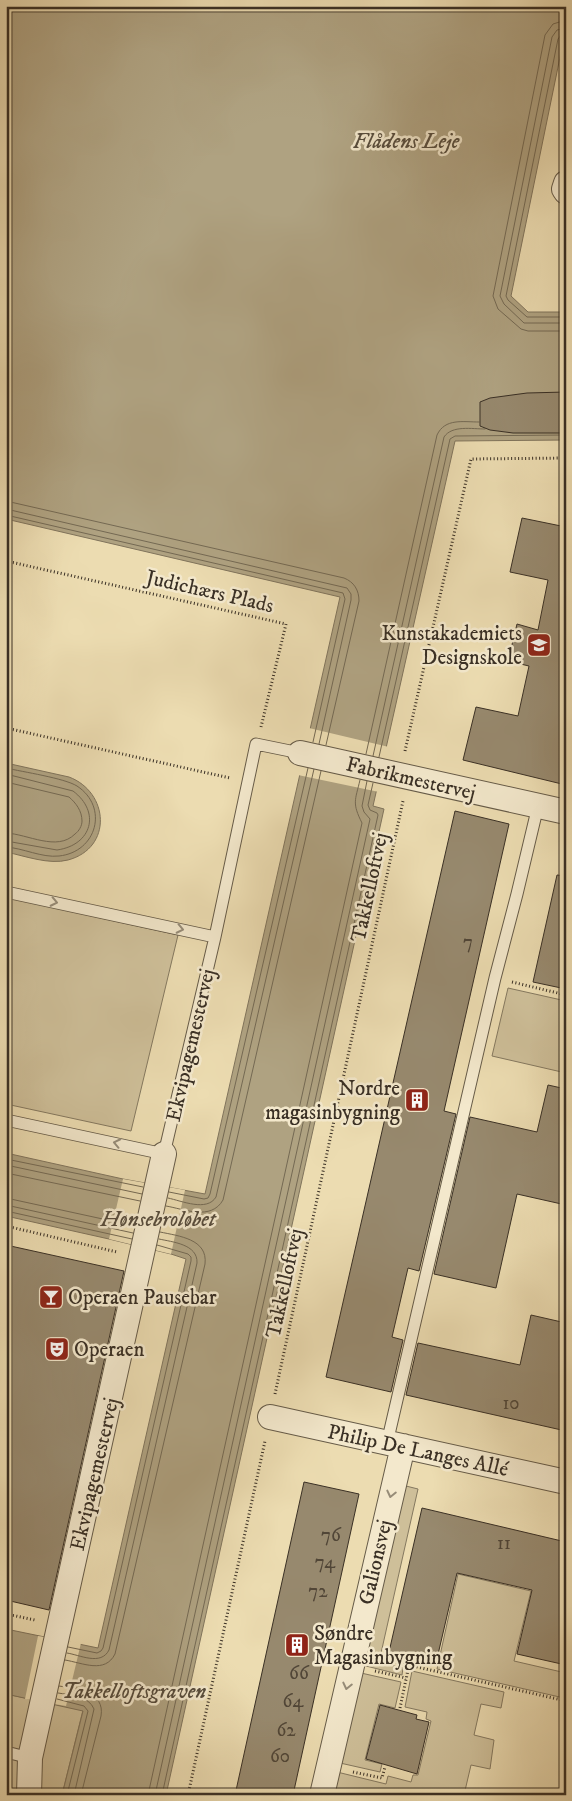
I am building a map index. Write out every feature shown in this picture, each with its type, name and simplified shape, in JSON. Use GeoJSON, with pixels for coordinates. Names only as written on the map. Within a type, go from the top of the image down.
{"type":"FeatureCollection","features":[{"type":"Feature","properties":{"kind":"street","name":"Fabrikmestervej"},"geometry":{"type":"LineString","coordinates":[[300,753],[566,812]]}},
{"type":"Feature","properties":{"kind":"street","name":"Ekvipagemestervej"},"geometry":{"type":"LineString","coordinates":[[29,1795],[30,1758],[163,1161]]}},
{"type":"Feature","properties":{"kind":"street","name":"Philip De Langes Allé"},"geometry":{"type":"LineString","coordinates":[[270,1417],[566,1482]]}},
{"type":"Feature","properties":{"kind":"street","name":"Galionsvej"},"geometry":{"type":"LineString","coordinates":[[322,1795],[395,1445]]}},
{"type":"Feature","properties":{"kind":"lane","name":"Fabrikmestervej"},"geometry":{"type":"LineString","coordinates":[[256,744],[300,753]]}},
{"type":"Feature","properties":{"kind":"lane","name":"Ekvipagemestervej"},"geometry":{"type":"LineString","coordinates":[[163,1161],[215,937],[256,744]]}},
{"type":"Feature","properties":{"kind":"lane"},"geometry":{"type":"LineString","coordinates":[[395,1445],[495,978],[538,806]]}},
{"type":"Feature","properties":{"kind":"lane"},"geometry":{"type":"LineString","coordinates":[[6,892],[215,937]]}},
{"type":"Feature","properties":{"kind":"lane"},"geometry":{"type":"LineString","coordinates":[[6,1120],[163,1161]]}},
{"type":"Feature","properties":{"kind":"lane"},"geometry":{"type":"LineString","coordinates":[[6,1752],[30,1758]]}},
{"type":"Feature","properties":{"kind":"path","name":"Takkelloftvej"},"geometry":{"type":"LineString","coordinates":[[188,1795],[270,1417],[398,775],[471,459],[566,458]]}},
{"type":"Feature","properties":{"kind":"path","name":"Judichærs Plads"},"geometry":{"type":"LineString","coordinates":[[6,561],[286,624],[256,744]]}},
{"type":"Feature","properties":{"kind":"path"},"geometry":{"type":"LineString","coordinates":[[6,728],[248,782]]}},
{"type":"Feature","properties":{"kind":"path"},"geometry":{"type":"LineString","coordinates":[[495,978],[566,995]]}},
{"type":"Feature","properties":{"kind":"path"},"geometry":{"type":"LineString","coordinates":[[6,1226],[142,1258]]}},
{"type":"Feature","properties":{"kind":"path"},"geometry":{"type":"LineString","coordinates":[[384,1649],[382,1659],[566,1701]]}},
{"type":"Feature","properties":{"kind":"path"},"geometry":{"type":"LineString","coordinates":[[400,1708],[409,1665]]}},
{"type":"Feature","properties":{"kind":"path"},"geometry":{"type":"LineString","coordinates":[[562,1738],[566,1719]]}},
{"type":"Feature","properties":{"kind":"path"},"geometry":{"type":"LineString","coordinates":[[328,1766],[382,1778],[385,1767]]}},
{"type":"Feature","properties":{"kind":"shaded area"},"geometry":{"type":"Polygon","coordinates":[[[6,897],[178,935],[131,1131],[6,1104],[6,897]]]}},
{"type":"Feature","properties":{"kind":"shaded area"},"geometry":{"type":"Polygon","coordinates":[[[508,988],[566,1001],[566,1073],[492,1056],[508,988]]]}},
{"type":"Feature","properties":{"kind":"shaded area"},"geometry":{"type":"Polygon","coordinates":[[[406,1486],[418,1489],[379,1662],[403,1668],[402,1675],[358,1664],[406,1486]]]}},
{"type":"Feature","properties":{"kind":"shaded area"},"geometry":{"type":"Polygon","coordinates":[[[458,1574],[531,1591],[514,1661],[566,1673],[564,1698],[437,1669],[458,1574]]]}},
{"type":"Feature","properties":{"kind":"shaded area"},"geometry":{"type":"Polygon","coordinates":[[[412,1671],[504,1692],[501,1708],[481,1704],[474,1735],[494,1740],[490,1769],[471,1765],[464,1795],[332,1795],[337,1772],[386,1784],[388,1776],[411,1782],[413,1775],[418,1775],[431,1721],[426,1719],[427,1712],[405,1707],[412,1671]]]}},
{"type":"Feature","properties":{"kind":"shaded area"},"geometry":{"type":"Polygon","coordinates":[[[361,1673],[401,1682],[395,1708],[379,1704],[365,1760],[382,1764],[380,1772],[340,1763],[361,1673]]]}},
{"type":"Feature","properties":{"kind":"shaded area"},"geometry":{"type":"Polygon","coordinates":[[[6,1694],[83,1710],[62,1795],[6,1795],[6,1694]]]}},
{"type":"Feature","properties":{"kind":"water"},"geometry":{"type":"Polygon","coordinates":[[[6,6],[566,6],[566,28],[511,296],[528,312],[566,312],[566,440],[455,441],[373,806],[384,809],[166,1795],[62,1795],[83,1711],[6,1694],[6,1629],[98,1648],[186,1259],[109,1239],[6,1216],[6,1153],[123,1179],[205,1194],[340,597],[6,519],[6,6]]]}},
{"type":"Feature","properties":{"kind":"water"},"geometry":{"type":"Polygon","coordinates":[[[6,763],[69,777],[82,784],[92,795],[98,807],[99,832],[93,844],[83,854],[68,860],[53,861],[6,852],[6,763]]]}},
{"type":"Feature","properties":{"kind":"pier"},"geometry":{"type":"Polygon","coordinates":[[[309,728],[389,747],[379,792],[298,775],[309,728]]]}},
{"type":"Feature","properties":{"kind":"pier"},"geometry":{"type":"Polygon","coordinates":[[[123,1179],[185,1190],[171,1254],[109,1239],[123,1179]]]}},
{"type":"Feature","properties":{"kind":"pier"},"geometry":{"type":"Polygon","coordinates":[[[38,1636],[81,1643],[66,1706],[25,1699],[38,1636]]]}},
{"type":"Feature","properties":{"kind":"building"},"geometry":{"type":"Polygon","coordinates":[[[566,392],[566,433],[513,433],[490,430],[480,426],[480,402],[490,398],[527,393],[566,392]]]}},
{"type":"Feature","properties":{"kind":"building","name":"Kunstakademiets Designskole"},"geometry":{"type":"Polygon","coordinates":[[[522,518],[566,527],[566,785],[463,760],[476,707],[518,716],[529,666],[508,661],[517,624],[538,630],[548,580],[510,572],[522,518]]]}},
{"type":"Feature","properties":{"kind":"building","name":"Nordre magasinbygning"},"geometry":{"type":"Polygon","coordinates":[[[455,811],[509,824],[444,1111],[456,1114],[419,1271],[408,1268],[392,1337],[403,1340],[391,1392],[326,1377],[455,811]]]}},
{"type":"Feature","properties":{"kind":"building"},"geometry":{"type":"Polygon","coordinates":[[[557,875],[566,876],[566,989],[533,982],[557,875]]]}},
{"type":"Feature","properties":{"kind":"building"},"geometry":{"type":"Polygon","coordinates":[[[548,1085],[566,1089],[566,1205],[517,1194],[496,1288],[434,1274],[470,1117],[537,1132],[548,1085]]]}},
{"type":"Feature","properties":{"kind":"building","name":"Operaen"},"geometry":{"type":"Polygon","coordinates":[[[6,1245],[124,1271],[49,1610],[6,1600],[6,1245]]]}},
{"type":"Feature","properties":{"kind":"building"},"geometry":{"type":"Polygon","coordinates":[[[531,1315],[566,1323],[566,1431],[406,1395],[418,1343],[520,1365],[531,1315]]]}},
{"type":"Feature","properties":{"kind":"building","name":"Søndre Magasinbygning"},"geometry":{"type":"Polygon","coordinates":[[[304,1482],[359,1494],[293,1795],[235,1795],[304,1482]]]}},
{"type":"Feature","properties":{"kind":"building"},"geometry":{"type":"Polygon","coordinates":[[[422,1508],[566,1542],[566,1665],[517,1654],[532,1590],[457,1573],[436,1663],[389,1652],[422,1508]]]}},
{"type":"Feature","properties":{"kind":"building"},"geometry":{"type":"Polygon","coordinates":[[[380,1705],[417,1715],[416,1719],[429,1722],[417,1774],[366,1759],[380,1705]]]}},
{"type":"Feature","properties":{"kind":"place","name":"Kunstakademiets Designskole"},"geometry":{"type":"Point","coordinates":[539,645]}},
{"type":"Feature","properties":{"kind":"place","name":"Nordre magasinbygning"},"geometry":{"type":"Point","coordinates":[417,1100]}},
{"type":"Feature","properties":{"kind":"place","name":"Operaen Pausebar"},"geometry":{"type":"Point","coordinates":[51,1297]}},
{"type":"Feature","properties":{"kind":"place","name":"Operaen"},"geometry":{"type":"Point","coordinates":[57,1349]}},
{"type":"Feature","properties":{"kind":"place","name":"Søndre Magasinbygning"},"geometry":{"type":"Point","coordinates":[297,1645]}},
{"type":"Feature","properties":{"kind":"water label","name":"Flådens Leje"},"geometry":{"type":"Point","coordinates":[406,140]}},
{"type":"Feature","properties":{"kind":"water label","name":"Hønsebroløbet"},"geometry":{"type":"Point","coordinates":[158,1218]}},
{"type":"Feature","properties":{"kind":"water label","name":"Takkelloftsgraven"},"geometry":{"type":"Point","coordinates":[134,1690]}}]}
